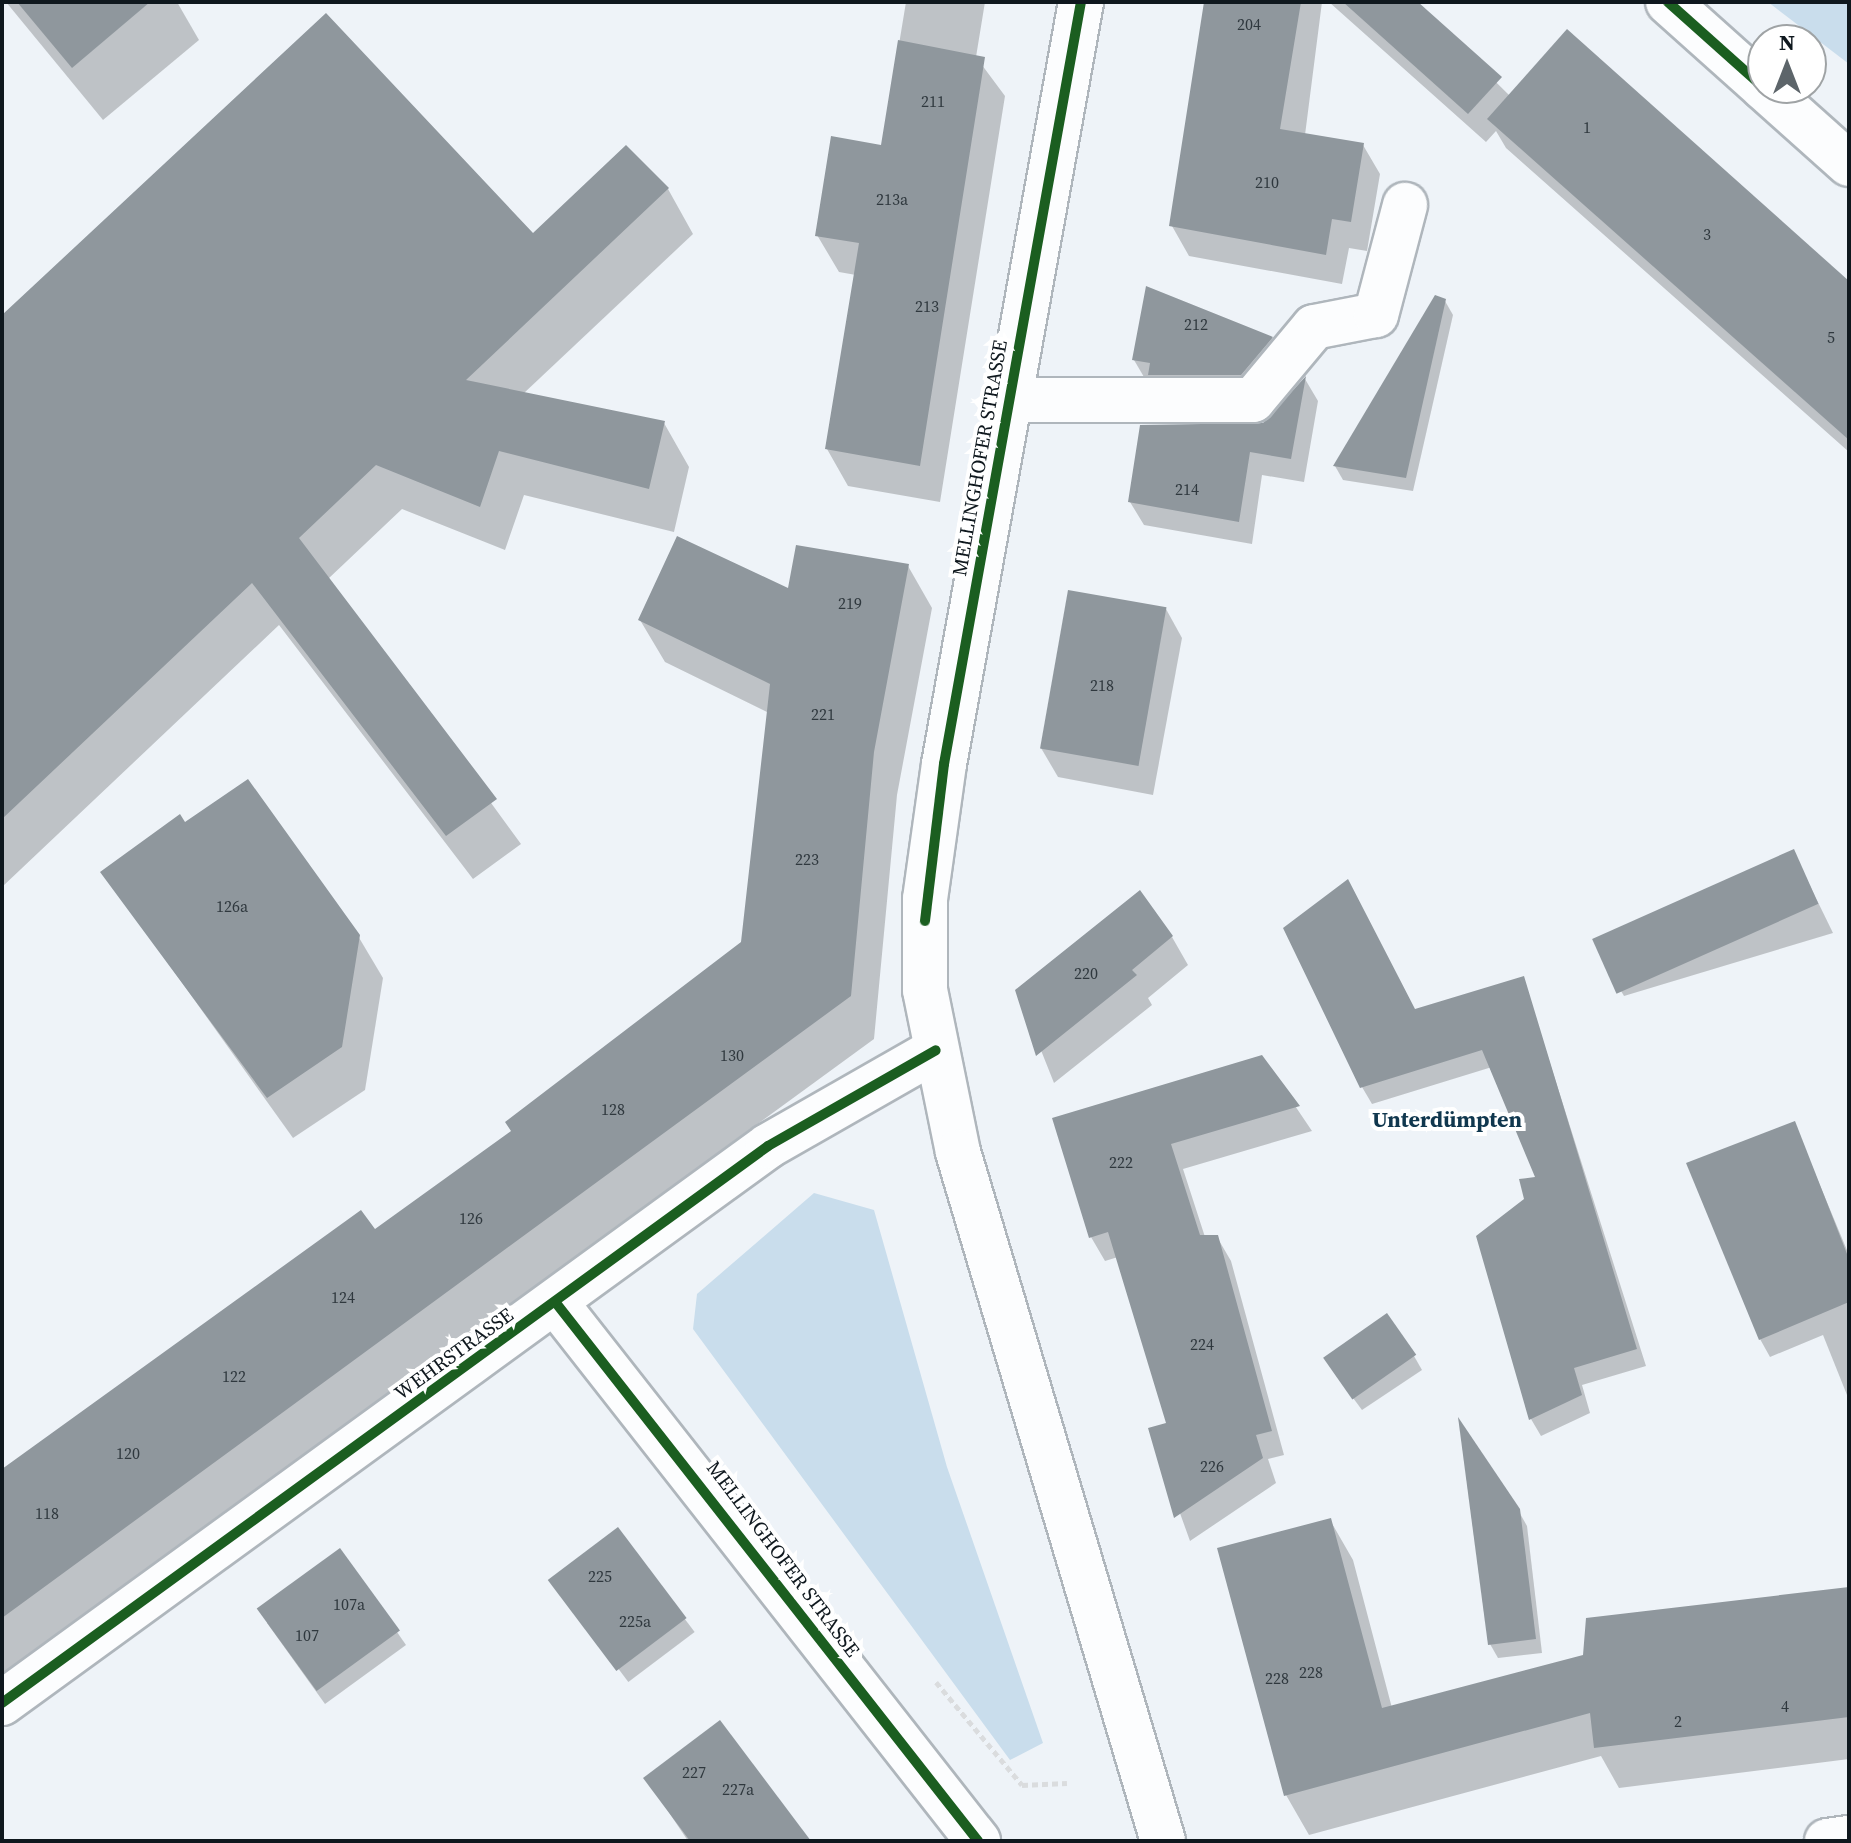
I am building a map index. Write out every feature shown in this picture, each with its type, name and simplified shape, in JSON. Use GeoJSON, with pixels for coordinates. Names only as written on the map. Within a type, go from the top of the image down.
{"type":"FeatureCollection","features":[{"type":"Feature","properties":{"kind":"street","name":"MELLINGHOFER STRASSE"},"geometry":{"type":"LineString","coordinates":[[1081,2],[927,877],[925,990],[958,1152],[1163,1841]]}},
{"type":"Feature","properties":{"kind":"street"},"geometry":{"type":"LineString","coordinates":[[1668,2],[1747,72]]}},
{"type":"Feature","properties":{"kind":"street"},"geometry":{"type":"LineString","coordinates":[[1783,104],[1849,164]]}},
{"type":"Feature","properties":{"kind":"street"},"geometry":{"type":"LineString","coordinates":[[1009,400],[1253,400],[1314,327],[1376,315],[1405,205]]}},
{"type":"Feature","properties":{"kind":"street","name":"WEHRSTRASSE"},"geometry":{"type":"LineString","coordinates":[[2,1703],[768,1146],[936,1050]]}},
{"type":"Feature","properties":{"kind":"street","name":"MELLINGHOFER STRASSE"},"geometry":{"type":"LineString","coordinates":[[556,1303],[978,1841]]}},
{"type":"Feature","properties":{"kind":"street"},"geometry":{"type":"LineString","coordinates":[[1827,1841],[1849,1838]]}},
{"type":"Feature","properties":{"kind":"path"},"geometry":{"type":"LineString","coordinates":[[936,1682],[1022,1785],[1067,1783]]}},
{"type":"Feature","properties":{"kind":"shaded area"},"geometry":{"type":"Polygon","coordinates":[[[1768,2],[1849,2],[1849,64],[1827,47],[1827,24],[1797,24],[1768,2]]]}},
{"type":"Feature","properties":{"kind":"shaded area"},"geometry":{"type":"Polygon","coordinates":[[[814,1193],[874,1210],[947,1467],[1043,1743],[1010,1760],[693,1329],[697,1294],[814,1193]]]}},
{"type":"Feature","properties":{"kind":"building"},"geometry":{"type":"Polygon","coordinates":[[[17,2],[150,2],[72,68],[17,2]]]}},
{"type":"Feature","properties":{"kind":"building"},"geometry":{"type":"Polygon","coordinates":[[[1204,2],[1301,2],[1280,129],[1364,143],[1351,222],[1332,219],[1326,255],[1169,226],[1204,2]]]}},
{"type":"Feature","properties":{"kind":"building"},"geometry":{"type":"Polygon","coordinates":[[[1343,2],[1418,2],[1502,77],[1468,114],[1343,2]]]}},
{"type":"Feature","properties":{"kind":"building"},"geometry":{"type":"Polygon","coordinates":[[[326,13],[533,233],[626,145],[669,188],[466,380],[665,421],[649,489],[499,451],[480,507],[376,465],[299,538],[497,799],[446,836],[252,583],[2,819],[2,315],[326,13]]]}},
{"type":"Feature","properties":{"kind":"building"},"geometry":{"type":"Polygon","coordinates":[[[1567,29],[1849,281],[1849,440],[1487,119],[1567,29]]]}},
{"type":"Feature","properties":{"kind":"building"},"geometry":{"type":"Polygon","coordinates":[[[898,40],[985,57],[920,466],[825,449],[859,243],[815,236],[831,136],[881,145],[898,40]]]}},
{"type":"Feature","properties":{"kind":"building"},"geometry":{"type":"Polygon","coordinates":[[[1146,286],[1273,337],[1241,375],[1148,375],[1150,363],[1132,360],[1146,286]]]}},
{"type":"Feature","properties":{"kind":"building"},"geometry":{"type":"Polygon","coordinates":[[[1435,295],[1446,299],[1406,478],[1333,466],[1435,295]]]}},
{"type":"Feature","properties":{"kind":"building"},"geometry":{"type":"Polygon","coordinates":[[[1306,376],[1291,459],[1250,452],[1239,522],[1128,502],[1140,425],[1263,423],[1306,376]]]}},
{"type":"Feature","properties":{"kind":"building"},"geometry":{"type":"Polygon","coordinates":[[[677,536],[788,588],[796,545],[909,564],[874,752],[851,996],[2,1618],[2,1469],[361,1210],[375,1229],[511,1131],[505,1122],[741,942],[770,684],[638,620],[677,536]]]}},
{"type":"Feature","properties":{"kind":"building"},"geometry":{"type":"Polygon","coordinates":[[[1068,590],[1166,607],[1139,766],[1040,749],[1068,590]]]}},
{"type":"Feature","properties":{"kind":"building"},"geometry":{"type":"Polygon","coordinates":[[[248,779],[360,935],[342,1047],[267,1098],[100,872],[180,814],[185,822],[248,779]]]}},
{"type":"Feature","properties":{"kind":"building"},"geometry":{"type":"Polygon","coordinates":[[[1794,849],[1818,904],[1617,994],[1592,939],[1794,849]]]}},
{"type":"Feature","properties":{"kind":"building"},"geometry":{"type":"Polygon","coordinates":[[[1348,879],[1415,1009],[1524,976],[1637,1349],[1574,1368],[1582,1395],[1529,1420],[1476,1236],[1524,1199],[1519,1179],[1535,1177],[1482,1050],[1360,1088],[1283,928],[1348,879]]]}},
{"type":"Feature","properties":{"kind":"building"},"geometry":{"type":"Polygon","coordinates":[[[1140,890],[1173,936],[1132,970],[1137,975],[1036,1056],[1015,990],[1140,890]]]}},
{"type":"Feature","properties":{"kind":"building"},"geometry":{"type":"Polygon","coordinates":[[[1262,1055],[1300,1106],[1171,1144],[1200,1235],[1218,1235],[1272,1431],[1256,1435],[1263,1458],[1174,1518],[1148,1428],[1166,1423],[1108,1232],[1089,1238],[1052,1118],[1262,1055]]]}},
{"type":"Feature","properties":{"kind":"building"},"geometry":{"type":"Polygon","coordinates":[[[1795,1121],[1849,1259],[1849,1302],[1759,1340],[1686,1163],[1795,1121]]]}},
{"type":"Feature","properties":{"kind":"building"},"geometry":{"type":"Polygon","coordinates":[[[1387,1313],[1416,1355],[1352,1400],[1323,1358],[1387,1313]]]}},
{"type":"Feature","properties":{"kind":"building"},"geometry":{"type":"Polygon","coordinates":[[[1458,1417],[1520,1509],[1536,1639],[1488,1645],[1458,1417]]]}},
{"type":"Feature","properties":{"kind":"building"},"geometry":{"type":"Polygon","coordinates":[[[1331,1518],[1382,1708],[1583,1655],[1586,1618],[1849,1587],[1849,1717],[1594,1748],[1590,1713],[1284,1796],[1217,1548],[1331,1518]]]}},
{"type":"Feature","properties":{"kind":"building"},"geometry":{"type":"Polygon","coordinates":[[[618,1527],[687,1618],[616,1671],[548,1580],[618,1527]]]}},
{"type":"Feature","properties":{"kind":"building"},"geometry":{"type":"Polygon","coordinates":[[[340,1548],[400,1631],[317,1691],[257,1609],[340,1548]]]}},
{"type":"Feature","properties":{"kind":"building"},"geometry":{"type":"Polygon","coordinates":[[[720,1720],[811,1841],[690,1841],[643,1778],[720,1720]]]}},
{"type":"Feature","properties":{"kind":"cycle path"},"geometry":{"type":"LineString","coordinates":[[925,921],[944,764],[1081,2]]}},
{"type":"Feature","properties":{"kind":"cycle path"},"geometry":{"type":"LineString","coordinates":[[1668,2],[1747,73]]}},
{"type":"Feature","properties":{"kind":"cycle path"},"geometry":{"type":"LineString","coordinates":[[2,1703],[768,1146],[936,1050]]}},
{"type":"Feature","properties":{"kind":"cycle path"},"geometry":{"type":"LineString","coordinates":[[556,1303],[978,1841]]}},
{"type":"Feature","properties":{"kind":"district","name":"Unterdümpten"},"geometry":{"type":"Point","coordinates":[1447,1120]}}]}
